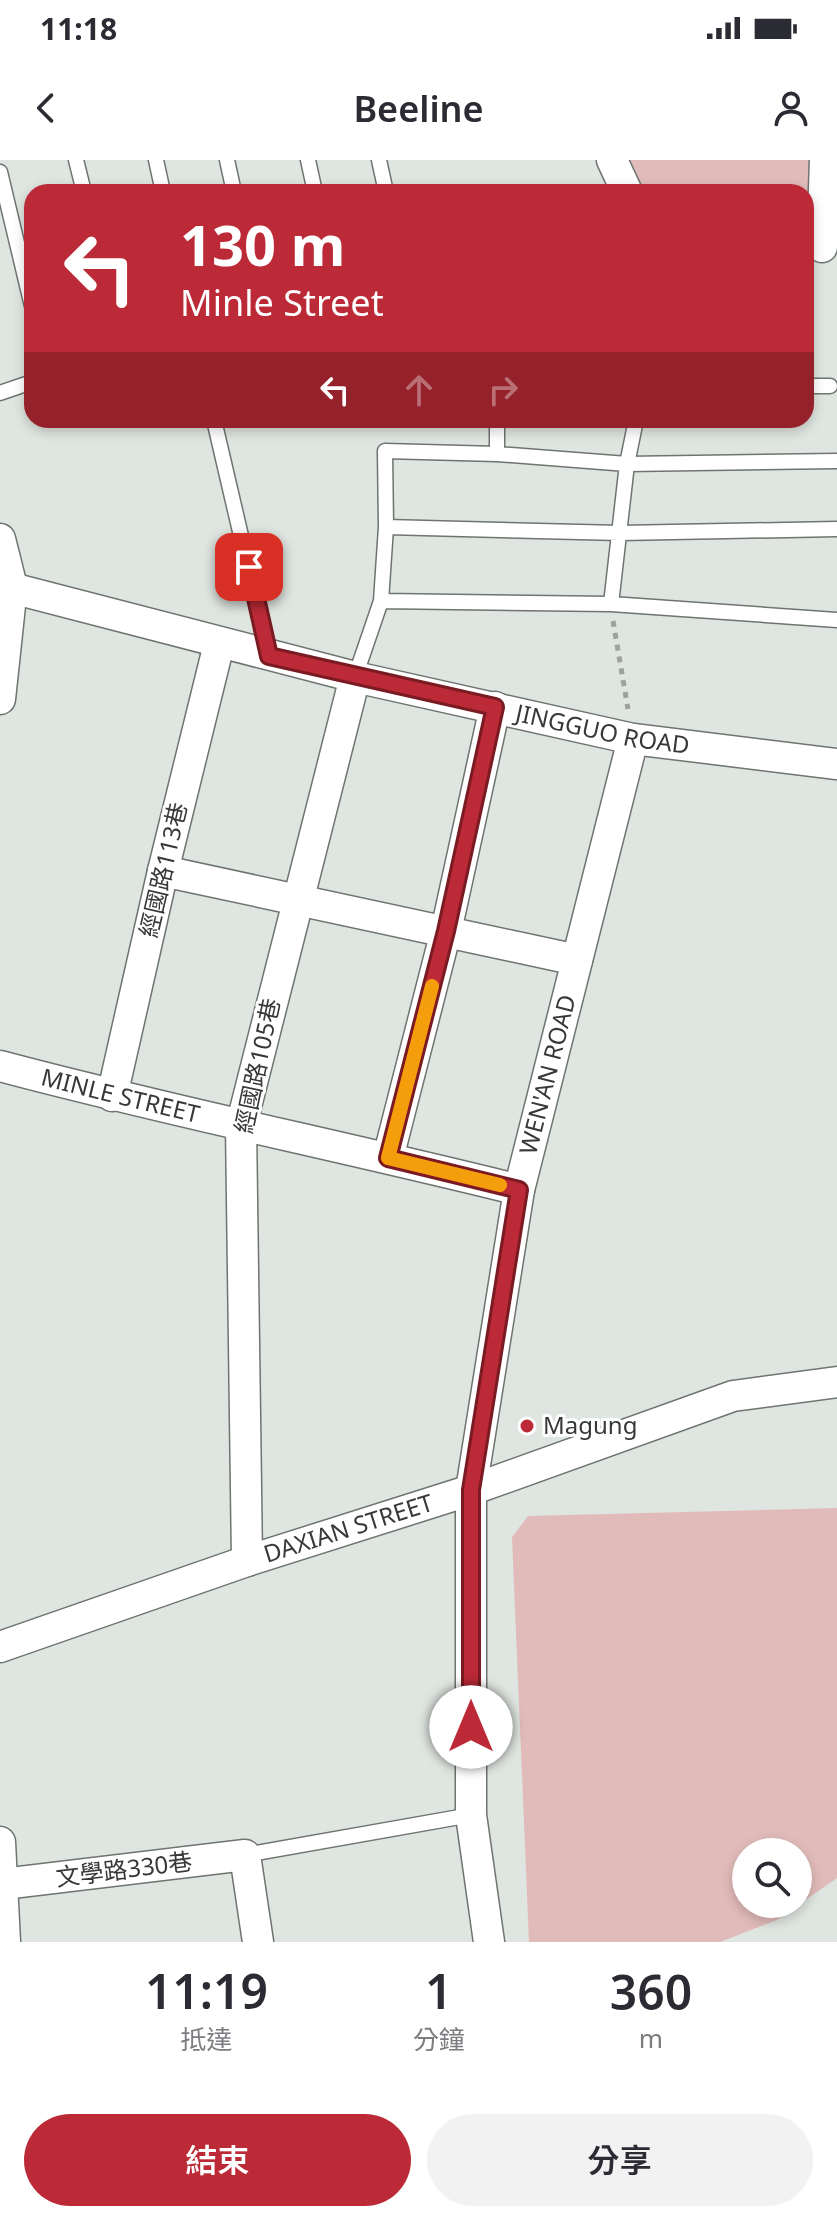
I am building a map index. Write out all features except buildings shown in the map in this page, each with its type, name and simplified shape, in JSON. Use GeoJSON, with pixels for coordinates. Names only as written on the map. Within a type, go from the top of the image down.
{"type":"FeatureCollection","features":[{"type":"Feature","properties":{"kind":"street"},"geometry":{"type":"LineString","coordinates":[[612,160],[623,184]]}},
{"type":"Feature","properties":{"kind":"street"},"geometry":{"type":"LineString","coordinates":[[822,247],[825,160]]}},
{"type":"Feature","properties":{"kind":"street"},"geometry":{"type":"LineString","coordinates":[[0,539],[6,586],[0,699]]}},
{"type":"Feature","properties":{"kind":"street","name":"JINGGUO ROAD"},"geometry":{"type":"LineString","coordinates":[[6,586],[219,644],[633,739],[837,764]]}},
{"type":"Feature","properties":{"kind":"street","name":"經國路113巷"},"geometry":{"type":"LineString","coordinates":[[112,1096],[219,644]]}},
{"type":"Feature","properties":{"kind":"street","name":"經國路105巷"},"geometry":{"type":"LineString","coordinates":[[247,1561],[241,1126],[355,677]]}},
{"type":"Feature","properties":{"kind":"street"},"geometry":{"type":"LineString","coordinates":[[388,1158],[446,931],[495,707]]}},
{"type":"Feature","properties":{"kind":"street","name":"WEN'AN ROAD"},"geometry":{"type":"LineString","coordinates":[[489,1942],[471,1815],[471,1490],[519,1190],[633,739]]}},
{"type":"Feature","properties":{"kind":"street"},"geometry":{"type":"LineString","coordinates":[[163,871],[577,960]]}},
{"type":"Feature","properties":{"kind":"street","name":"MINLE STREET"},"geometry":{"type":"LineString","coordinates":[[0,1066],[112,1096],[519,1190]]}},
{"type":"Feature","properties":{"kind":"street","name":"DAXIAN STREET"},"geometry":{"type":"LineString","coordinates":[[0,1647],[247,1561],[471,1490],[733,1396],[837,1382]]}},
{"type":"Feature","properties":{"kind":"street"},"geometry":{"type":"LineString","coordinates":[[0,1842],[5,1942]]}},
{"type":"Feature","properties":{"kind":"street"},"geometry":{"type":"LineString","coordinates":[[245,1855],[258,1942]]}},
{"type":"Feature","properties":{"kind":"street","name":"文學路330巷"},"geometry":{"type":"LineString","coordinates":[[3,1884],[245,1855]]}},
{"type":"Feature","properties":{"kind":"lane"},"geometry":{"type":"LineString","coordinates":[[76,160],[82,184]]}},
{"type":"Feature","properties":{"kind":"lane"},"geometry":{"type":"LineString","coordinates":[[156,160],[161,184]]}},
{"type":"Feature","properties":{"kind":"lane"},"geometry":{"type":"LineString","coordinates":[[227,160],[232,184]]}},
{"type":"Feature","properties":{"kind":"lane"},"geometry":{"type":"LineString","coordinates":[[308,160],[313,184]]}},
{"type":"Feature","properties":{"kind":"lane"},"geometry":{"type":"LineString","coordinates":[[379,160],[384,184]]}},
{"type":"Feature","properties":{"kind":"lane"},"geometry":{"type":"LineString","coordinates":[[0,172],[24,272]]}},
{"type":"Feature","properties":{"kind":"lane"},"geometry":{"type":"LineString","coordinates":[[0,393],[24,385]]}},
{"type":"Feature","properties":{"kind":"lane"},"geometry":{"type":"LineString","coordinates":[[814,386],[830,386]]}},
{"type":"Feature","properties":{"kind":"lane"},"geometry":{"type":"LineString","coordinates":[[216,428],[269,656]]}},
{"type":"Feature","properties":{"kind":"lane"},"geometry":{"type":"LineString","coordinates":[[497,428],[497,454]]}},
{"type":"Feature","properties":{"kind":"lane"},"geometry":{"type":"LineString","coordinates":[[611,604],[627,464],[634,428]]}},
{"type":"Feature","properties":{"kind":"lane"},"geometry":{"type":"LineString","coordinates":[[355,677],[381,601],[386,527],[385,451],[497,454],[627,464],[837,461]]}},
{"type":"Feature","properties":{"kind":"lane"},"geometry":{"type":"LineString","coordinates":[[386,527],[620,533],[837,529]]}},
{"type":"Feature","properties":{"kind":"lane"},"geometry":{"type":"LineString","coordinates":[[381,601],[611,604],[837,620]]}},
{"type":"Feature","properties":{"kind":"lane"},"geometry":{"type":"LineString","coordinates":[[245,1855],[471,1815]]}},
{"type":"Feature","properties":{"kind":"path"},"geometry":{"type":"LineString","coordinates":[[611,604],[633,739]]}},
{"type":"Feature","properties":{"kind":"shaded area"},"geometry":{"type":"Polygon","coordinates":[[[628,160],[810,160],[809,184],[639,184],[628,160]]]}},
{"type":"Feature","properties":{"kind":"shaded area"},"geometry":{"type":"Polygon","coordinates":[[[837,1508],[837,1878],[812,1896],[812,1838],[732,1838],[732,1918],[780,1918],[777,1920],[720,1942],[529,1942],[512,1537],[528,1516],[837,1508]]]}},
{"type":"Feature","properties":{"kind":"slow traffic"},"geometry":{"type":"LineString","coordinates":[[432,986],[388,1158],[500,1185]]}},
{"type":"Feature","properties":{"kind":"place","name":"Magung"},"geometry":{"type":"Point","coordinates":[527,1426]}},
{"type":"Feature","properties":{"kind":"route"},"geometry":{"type":"LineString","coordinates":[[249,567],[269,656],[495,707],[446,931],[388,1158],[519,1190],[471,1490],[471,1727]]}}]}
